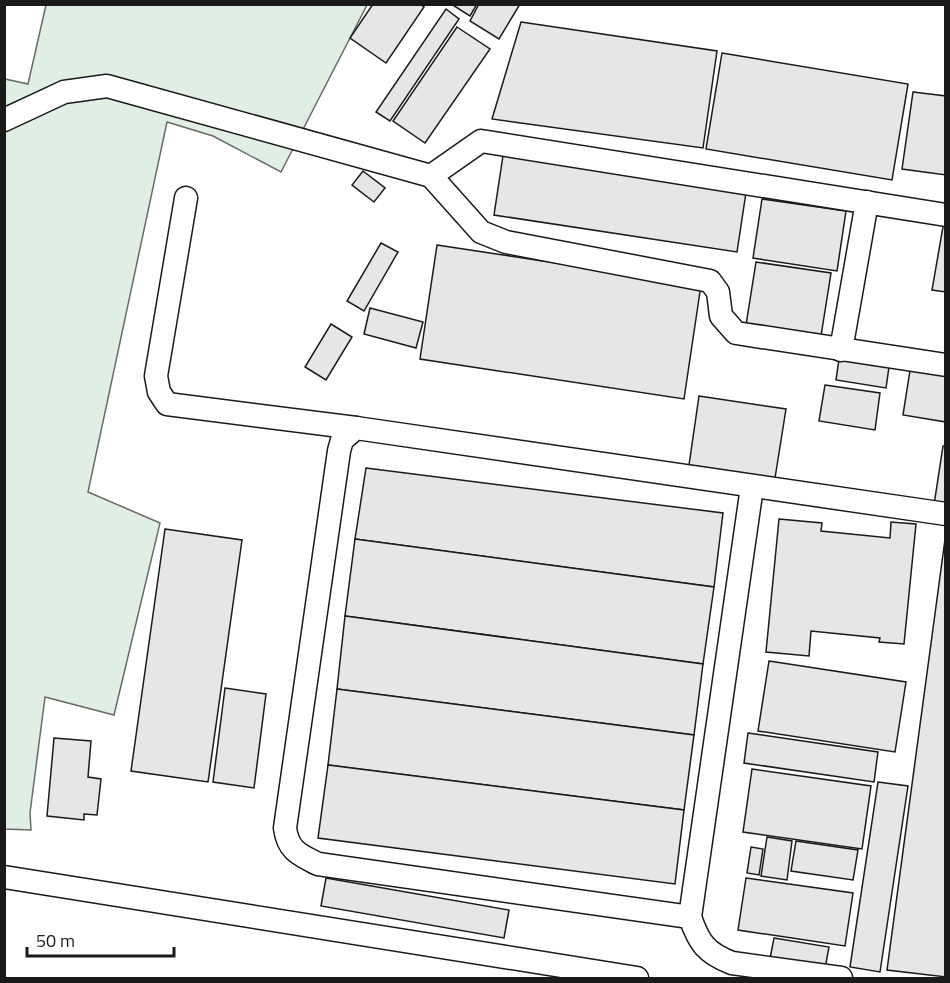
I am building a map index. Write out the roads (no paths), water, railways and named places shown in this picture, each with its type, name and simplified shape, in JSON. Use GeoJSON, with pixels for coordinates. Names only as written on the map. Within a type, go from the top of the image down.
{"type":"FeatureCollection","features":[{"type":"Feature","properties":{"kind":"lane"},"geometry":{"type":"LineString","coordinates":[[4,120],[64,92],[107,86],[431,176],[481,232],[506,242],[710,280],[718,292],[721,316],[736,333],[841,351],[945,364]]}},
{"type":"Feature","properties":{"kind":"lane"},"geometry":{"type":"LineString","coordinates":[[431,176],[481,141],[945,215]]}},
{"type":"Feature","properties":{"kind":"lane"},"geometry":{"type":"LineString","coordinates":[[186,198],[156,376],[159,392],[167,404],[356,428],[945,514]]}},
{"type":"Feature","properties":{"kind":"lane"},"geometry":{"type":"LineString","coordinates":[[841,351],[867,202]]}},
{"type":"Feature","properties":{"kind":"lane"},"geometry":{"type":"LineString","coordinates":[[356,428],[342,440],[339,451],[285,828],[286,842],[299,855],[318,864],[690,917]]}},
{"type":"Feature","properties":{"kind":"lane"},"geometry":{"type":"LineString","coordinates":[[752,487],[690,917],[697,937],[706,950],[718,958],[732,963],[841,978]]}},
{"type":"Feature","properties":{"kind":"lane"},"geometry":{"type":"LineString","coordinates":[[4,877],[637,978]]}}]}
